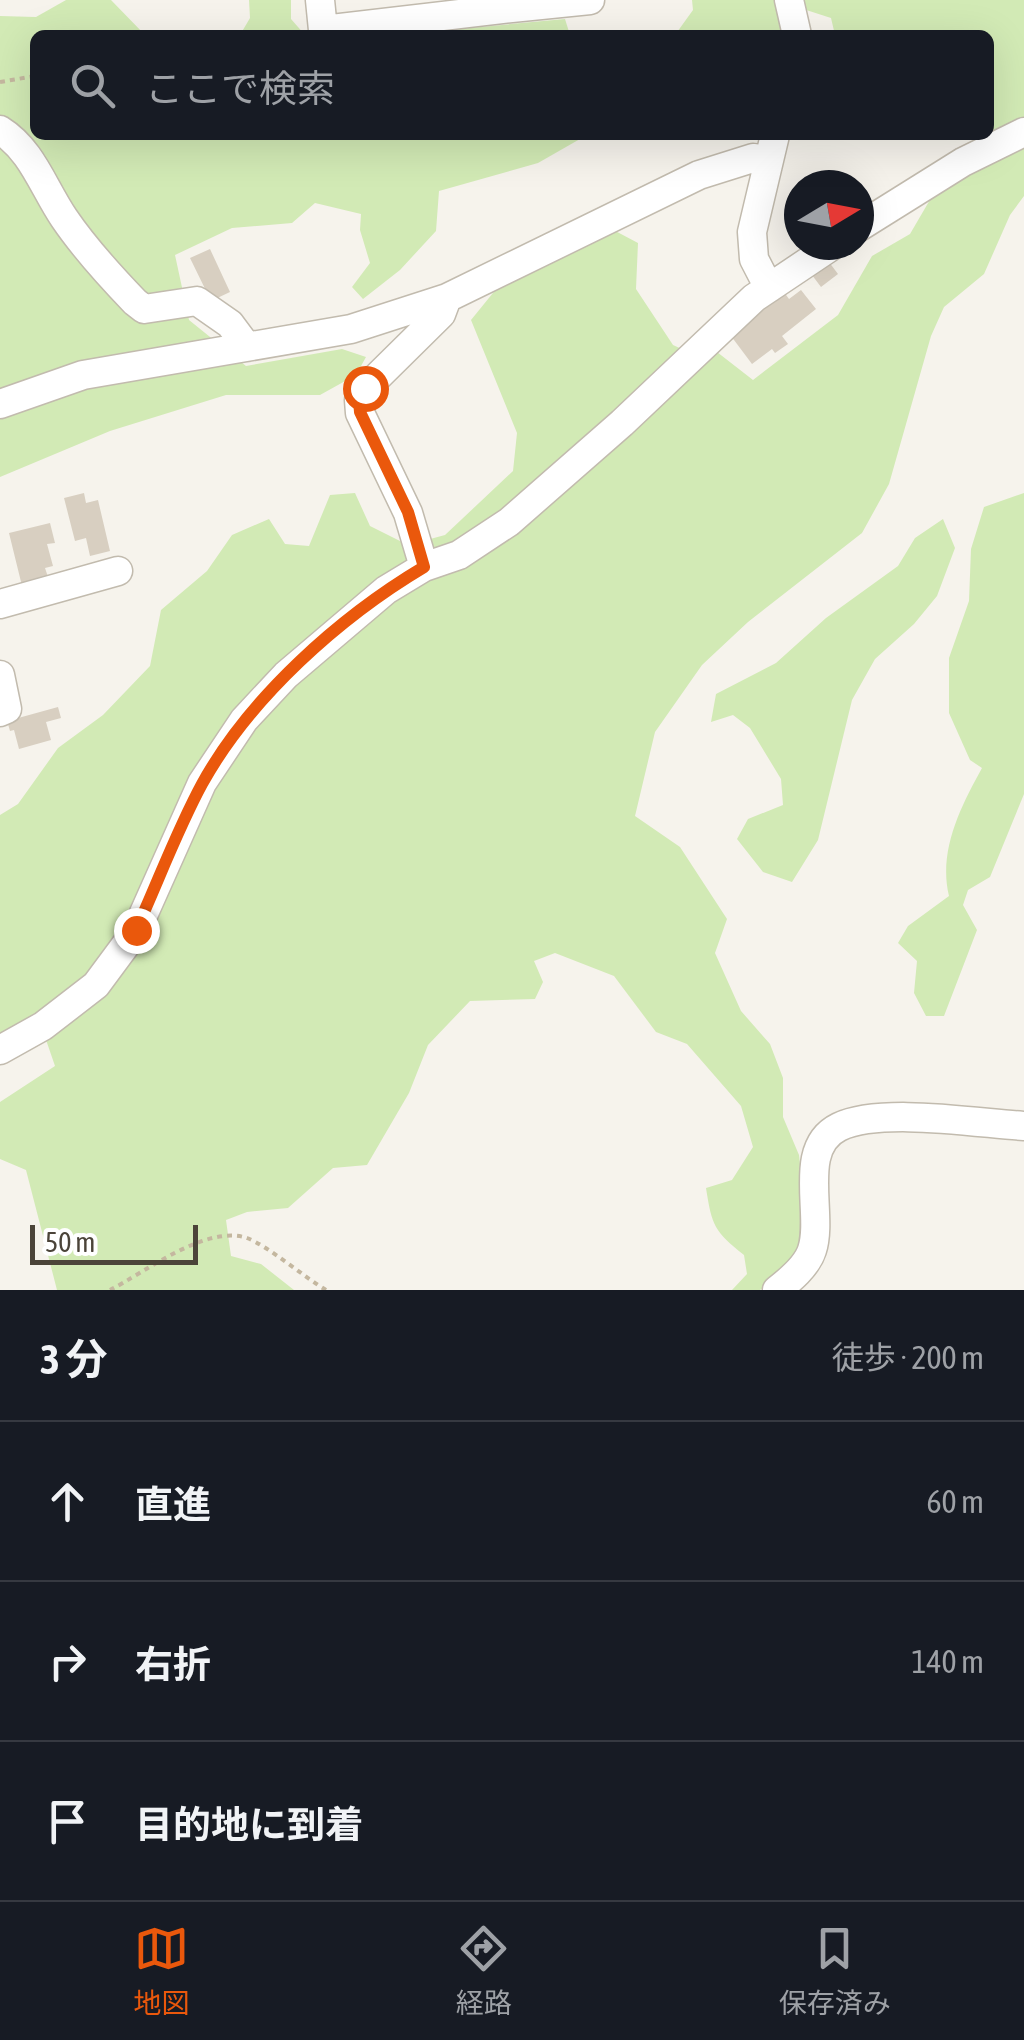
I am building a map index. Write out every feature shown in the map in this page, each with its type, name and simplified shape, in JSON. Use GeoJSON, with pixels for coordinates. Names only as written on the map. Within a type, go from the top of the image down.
{"type":"FeatureCollection","features":[{"type":"Feature","properties":{"kind":"street"},"geometry":{"type":"LineString","coordinates":[[320,0],[323,30],[502,4],[590,0]]}},
{"type":"Feature","properties":{"kind":"street"},"geometry":{"type":"LineString","coordinates":[[789,0],[796,30]]}},
{"type":"Feature","properties":{"kind":"street"},"geometry":{"type":"LineString","coordinates":[[0,130],[20,144],[72,230],[95,261],[135,302],[144,308],[196,301],[230,324],[247,346]]}},
{"type":"Feature","properties":{"kind":"street"},"geometry":{"type":"LineString","coordinates":[[874,218],[963,162],[1024,132]]}},
{"type":"Feature","properties":{"kind":"street"},"geometry":{"type":"LineString","coordinates":[[0,404],[83,374],[351,328],[448,298],[700,175],[772,148]]}},
{"type":"Feature","properties":{"kind":"street"},"geometry":{"type":"LineString","coordinates":[[769,288],[754,259],[752,232],[772,148]]}},
{"type":"Feature","properties":{"kind":"street"},"geometry":{"type":"LineString","coordinates":[[0,1050],[44,1026],[96,985],[136,930],[202,783],[244,720],[286,675],[386,590],[424,567],[459,555],[508,522],[622,423],[754,298],[811,260]]}},
{"type":"Feature","properties":{"kind":"street"},"geometry":{"type":"LineString","coordinates":[[424,567],[408,512],[360,412],[359,400],[365,388],[441,314],[448,298]]}},
{"type":"Feature","properties":{"kind":"street"},"geometry":{"type":"LineString","coordinates":[[0,604],[118,571]]}},
{"type":"Feature","properties":{"kind":"street"},"geometry":{"type":"LineString","coordinates":[[0,676],[7,709],[0,712]]}},
{"type":"Feature","properties":{"kind":"street"},"geometry":{"type":"LineString","coordinates":[[776,1290],[793,1278],[812,1252],[816,1222],[812,1167],[822,1145],[836,1128],[908,1118],[1024,1126]]}},
{"type":"Feature","properties":{"kind":"path"},"geometry":{"type":"LineString","coordinates":[[0,82],[30,77]]}},
{"type":"Feature","properties":{"kind":"path"},"geometry":{"type":"LineString","coordinates":[[110,1290],[185,1248],[224,1237],[246,1238],[326,1290]]}},
{"type":"Feature","properties":{"kind":"green space"},"geometry":{"type":"Polygon","coordinates":[[[66,0],[111,0],[140,30],[30,30],[30,140],[578,140],[538,163],[439,191],[436,231],[400,270],[363,299],[352,287],[370,263],[360,230],[361,214],[315,203],[292,223],[232,228],[175,255],[189,320],[246,366],[342,349],[366,357],[356,375],[320,395],[226,395],[110,431],[0,477],[0,16],[36,17],[66,0]]]}},
{"type":"Feature","properties":{"kind":"green space"},"geometry":{"type":"Polygon","coordinates":[[[249,0],[291,0],[291,19],[301,30],[243,30],[250,18],[249,0]]]}},
{"type":"Feature","properties":{"kind":"green space"},"geometry":{"type":"Polygon","coordinates":[[[692,0],[1024,0],[1024,121],[994,130],[994,30],[834,30],[831,18],[800,8],[779,21],[780,30],[679,30],[693,10],[692,0]]]}},
{"type":"Feature","properties":{"kind":"green space"},"geometry":{"type":"Polygon","coordinates":[[[565,19],[568,30],[448,30],[565,19]]]}},
{"type":"Feature","properties":{"kind":"green space"},"geometry":{"type":"Polygon","coordinates":[[[1024,145],[1024,196],[1010,215],[984,274],[944,307],[931,336],[889,484],[862,533],[748,622],[702,665],[655,732],[635,816],[680,847],[727,919],[715,953],[741,1011],[770,1044],[783,1078],[783,1117],[799,1155],[804,1199],[801,1247],[781,1275],[760,1290],[732,1290],[747,1274],[744,1255],[720,1233],[710,1211],[706,1188],[732,1180],[753,1147],[741,1106],[687,1044],[656,1032],[614,976],[555,953],[534,961],[543,982],[535,999],[470,1001],[428,1045],[409,1093],[367,1165],[333,1168],[288,1208],[247,1212],[226,1220],[231,1256],[261,1264],[294,1290],[57,1290],[26,1170],[0,1159],[0,1102],[55,1066],[44,1034],[20,1024],[0,1034],[0,815],[18,804],[58,748],[103,715],[150,666],[161,610],[207,571],[232,535],[269,519],[285,544],[309,546],[330,495],[355,493],[370,526],[408,545],[445,535],[513,471],[517,433],[471,320],[497,288],[604,225],[638,243],[636,289],[673,345],[699,357],[717,352],[753,380],[838,315],[870,260],[910,234],[931,198],[1024,145]]]}},
{"type":"Feature","properties":{"kind":"green space"},"geometry":{"type":"Polygon","coordinates":[[[1024,493],[1024,794],[990,877],[968,890],[963,905],[977,930],[944,1016],[926,1016],[914,993],[917,961],[898,943],[908,926],[949,896],[949,846],[959,813],[982,768],[970,760],[949,713],[949,658],[969,601],[971,549],[984,507],[1024,493]]]}},
{"type":"Feature","properties":{"kind":"green space"},"geometry":{"type":"Polygon","coordinates":[[[943,519],[955,548],[937,596],[914,624],[875,659],[852,700],[818,840],[792,882],[763,872],[737,839],[748,819],[783,805],[781,779],[750,728],[733,715],[711,722],[716,694],[776,663],[826,618],[898,566],[915,538],[943,519]]]}},
{"type":"Feature","properties":{"kind":"building"},"geometry":{"type":"Polygon","coordinates":[[[210,249],[230,292],[211,301],[190,258],[210,249]]]}},
{"type":"Feature","properties":{"kind":"building"},"geometry":{"type":"Polygon","coordinates":[[[829,262],[838,274],[821,287],[812,275],[829,262]]]}},
{"type":"Feature","properties":{"kind":"building"},"geometry":{"type":"Polygon","coordinates":[[[781,288],[789,299],[801,290],[816,309],[782,336],[788,344],[775,353],[772,349],[752,364],[731,336],[781,288]]]}},
{"type":"Feature","properties":{"kind":"building"},"geometry":{"type":"Polygon","coordinates":[[[84,493],[86,503],[98,500],[110,551],[90,556],[86,538],[75,541],[64,498],[84,493]]]}},
{"type":"Feature","properties":{"kind":"building"},"geometry":{"type":"Polygon","coordinates":[[[50,523],[55,543],[47,544],[53,566],[45,568],[49,580],[23,590],[9,533],[50,523]]]}},
{"type":"Feature","properties":{"kind":"building"},"geometry":{"type":"Polygon","coordinates":[[[58,707],[61,718],[46,722],[51,740],[19,749],[14,730],[10,731],[8,724],[11,720],[58,707]]]}},
{"type":"Feature","properties":{"kind":"route"},"geometry":{"type":"LineString","coordinates":[[136,930],[202,783],[244,720],[286,675],[386,590],[424,567],[408,512],[360,412],[359,400],[365,388]]}}]}
